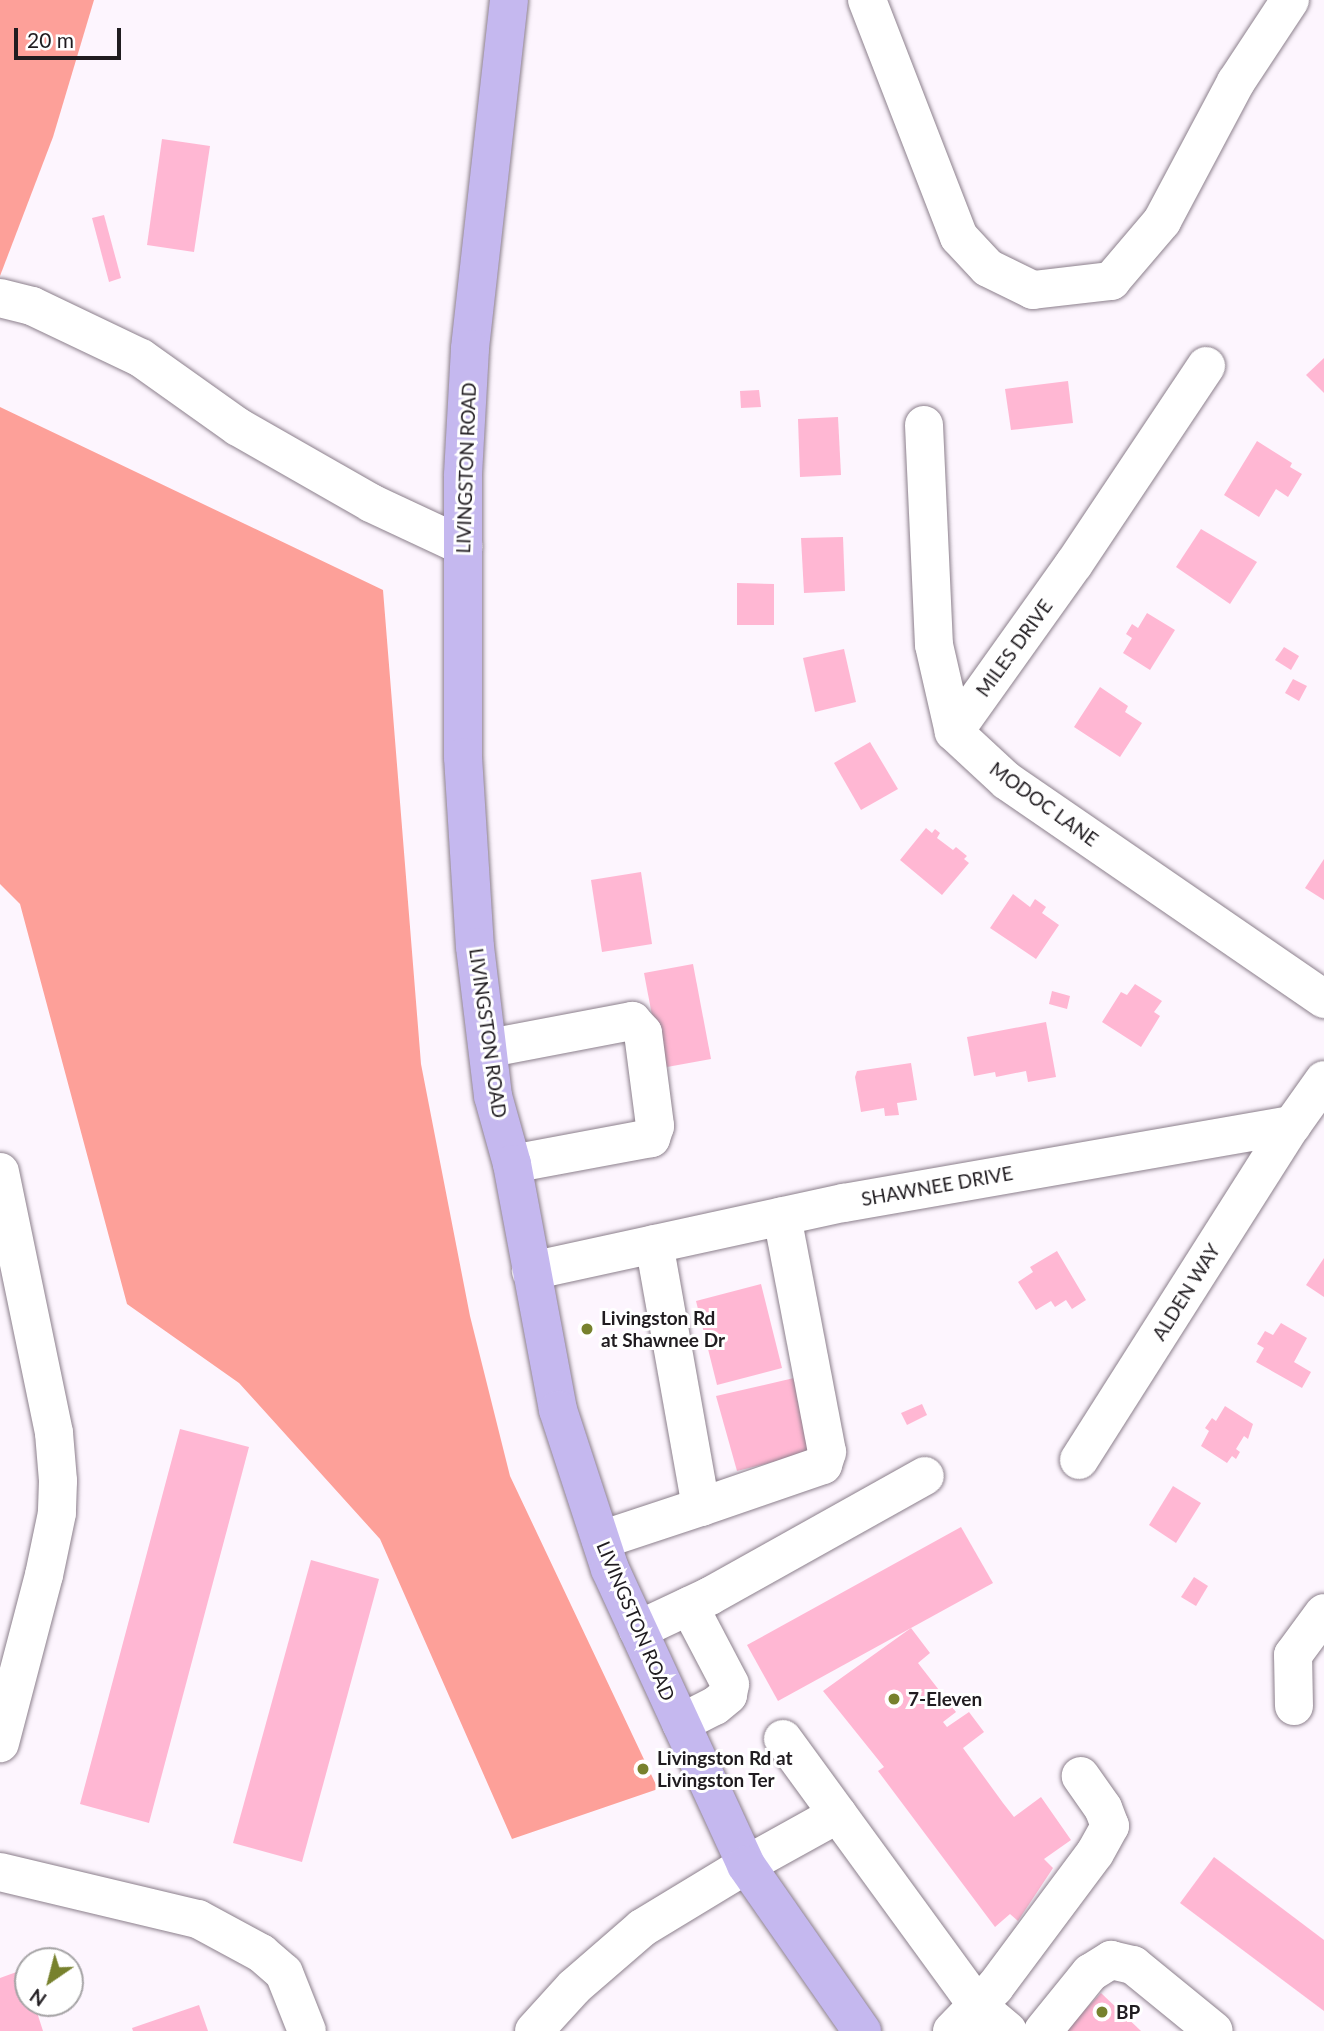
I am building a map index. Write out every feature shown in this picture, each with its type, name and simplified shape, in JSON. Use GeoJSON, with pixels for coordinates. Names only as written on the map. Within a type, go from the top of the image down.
{"type":"FeatureCollection","features":[{"type":"Feature","properties":{"kind":"main road","name":"LIVINGSTON ROAD"},"geometry":{"type":"LineString","coordinates":[[509,0],[470,349],[463,546],[464,771],[475,947],[490,1048],[493,1096],[512,1164],[558,1410],[610,1569],[746,1865],[863,2031]]}},
{"type":"Feature","properties":{"kind":"street"},"geometry":{"type":"LineString","coordinates":[[867,0],[959,237],[988,268],[1033,290],[1111,281],[1162,220],[1236,82],[1290,0]]}},
{"type":"Feature","properties":{"kind":"street"},"geometry":{"type":"LineString","coordinates":[[0,298],[32,306],[141,358],[238,428],[371,503],[463,546]]}},
{"type":"Feature","properties":{"kind":"street","name":"MILES DRIVE"},"geometry":{"type":"LineString","coordinates":[[954,732],[1074,564],[1206,366]]}},
{"type":"Feature","properties":{"kind":"street"},"geometry":{"type":"LineString","coordinates":[[924,425],[934,645],[954,732]]}},
{"type":"Feature","properties":{"kind":"street","name":"MODOC LANE"},"geometry":{"type":"LineString","coordinates":[[954,732],[1007,781],[1324,999]]}},
{"type":"Feature","properties":{"kind":"street"},"geometry":{"type":"LineString","coordinates":[[490,1048],[632,1021],[643,1033],[655,1126],[651,1138],[512,1164]]}},
{"type":"Feature","properties":{"kind":"street"},"geometry":{"type":"LineString","coordinates":[[1292,1125],[1324,1080]]}},
{"type":"Feature","properties":{"kind":"street","name":"SHAWNEE DRIVE"},"geometry":{"type":"LineString","coordinates":[[531,1271],[782,1216],[1292,1125]]}},
{"type":"Feature","properties":{"kind":"street","name":"ALDEN WAY"},"geometry":{"type":"LineString","coordinates":[[1079,1460],[1292,1125]]}},
{"type":"Feature","properties":{"kind":"street"},"geometry":{"type":"LineString","coordinates":[[0,1172],[54,1433],[58,1481],[57,1513],[47,1563],[0,1743]]}},
{"type":"Feature","properties":{"kind":"street"},"geometry":{"type":"LineString","coordinates":[[601,1540],[823,1465],[827,1452],[782,1216]]}},
{"type":"Feature","properties":{"kind":"street"},"geometry":{"type":"LineString","coordinates":[[654,1244],[701,1507]]}},
{"type":"Feature","properties":{"kind":"street"},"geometry":{"type":"LineString","coordinates":[[638,1630],[689,1606],[926,1476]]}},
{"type":"Feature","properties":{"kind":"street"},"geometry":{"type":"LineString","coordinates":[[681,1723],[715,1706],[728,1695],[730,1684],[689,1606]]}},
{"type":"Feature","properties":{"kind":"street"},"geometry":{"type":"LineString","coordinates":[[1294,1706],[1293,1655],[1324,1613]]}},
{"type":"Feature","properties":{"kind":"street"},"geometry":{"type":"LineString","coordinates":[[783,1739],[838,1814],[965,2018],[1008,2031]]}},
{"type":"Feature","properties":{"kind":"street"},"geometry":{"type":"LineString","coordinates":[[965,2018],[995,1987],[1096,1853],[1110,1826],[1103,1808],[1081,1776]]}},
{"type":"Feature","properties":{"kind":"street"},"geometry":{"type":"LineString","coordinates":[[534,2031],[574,1987],[642,1928],[746,1865],[838,1814]]}},
{"type":"Feature","properties":{"kind":"street"},"geometry":{"type":"LineString","coordinates":[[0,1872],[198,1919],[261,1954],[284,1973],[307,2031]]}},
{"type":"Feature","properties":{"kind":"street"},"geometry":{"type":"LineString","coordinates":[[1043,2031],[1090,1973],[1111,1960],[1133,1965],[1214,2031]]}},
{"type":"Feature","properties":{"kind":"shaded area"},"geometry":{"type":"Polygon","coordinates":[[[0,0],[94,0],[53,137],[0,276],[0,0]]]}},
{"type":"Feature","properties":{"kind":"shaded area"},"geometry":{"type":"Polygon","coordinates":[[[0,407],[383,590],[421,1064],[470,1316],[510,1476],[658,1789],[512,1839],[380,1539],[239,1383],[127,1304],[20,904],[0,884],[0,407]]]}},
{"type":"Feature","properties":{"kind":"building"},"geometry":{"type":"Polygon","coordinates":[[[162,139],[210,146],[194,252],[147,245],[162,139]]]}},
{"type":"Feature","properties":{"kind":"building"},"geometry":{"type":"Polygon","coordinates":[[[104,215],[121,278],[109,282],[92,218],[104,215]]]}},
{"type":"Feature","properties":{"kind":"building"},"geometry":{"type":"Polygon","coordinates":[[[1324,358],[1324,393],[1306,375],[1324,358]]]}},
{"type":"Feature","properties":{"kind":"building"},"geometry":{"type":"Polygon","coordinates":[[[1068,381],[1073,423],[1011,430],[1005,389],[1068,381]]]}},
{"type":"Feature","properties":{"kind":"building"},"geometry":{"type":"Polygon","coordinates":[[[759,390],[761,407],[741,408],[740,391],[759,390]]]}},
{"type":"Feature","properties":{"kind":"building"},"geometry":{"type":"Polygon","coordinates":[[[838,417],[841,475],[800,477],[798,419],[838,417]]]}},
{"type":"Feature","properties":{"kind":"building"},"geometry":{"type":"Polygon","coordinates":[[[1257,441],[1292,463],[1290,467],[1302,474],[1288,497],[1276,489],[1259,517],[1224,495],[1257,441]]]}},
{"type":"Feature","properties":{"kind":"building"},"geometry":{"type":"Polygon","coordinates":[[[1201,529],[1257,562],[1230,604],[1176,567],[1201,529]]]}},
{"type":"Feature","properties":{"kind":"building"},"geometry":{"type":"Polygon","coordinates":[[[843,537],[845,591],[804,593],[801,538],[843,537]]]}},
{"type":"Feature","properties":{"kind":"building"},"geometry":{"type":"Polygon","coordinates":[[[737,583],[774,584],[774,625],[737,625],[737,583]]]}},
{"type":"Feature","properties":{"kind":"building"},"geometry":{"type":"Polygon","coordinates":[[[1147,613],[1175,630],[1150,670],[1123,653],[1132,638],[1126,634],[1132,624],[1138,628],[1147,613]]]}},
{"type":"Feature","properties":{"kind":"building"},"geometry":{"type":"Polygon","coordinates":[[[1284,647],[1299,656],[1291,670],[1275,660],[1284,647]]]}},
{"type":"Feature","properties":{"kind":"building"},"geometry":{"type":"Polygon","coordinates":[[[844,649],[856,702],[815,712],[803,658],[844,649]]]}},
{"type":"Feature","properties":{"kind":"building"},"geometry":{"type":"Polygon","coordinates":[[[1293,679],[1307,686],[1299,701],[1285,693],[1293,679]]]}},
{"type":"Feature","properties":{"kind":"building"},"geometry":{"type":"Polygon","coordinates":[[[1100,687],[1128,706],[1125,712],[1142,723],[1120,757],[1074,727],[1100,687]]]}},
{"type":"Feature","properties":{"kind":"building"},"geometry":{"type":"Polygon","coordinates":[[[870,742],[898,789],[861,810],[834,763],[870,742]]]}},
{"type":"Feature","properties":{"kind":"building"},"geometry":{"type":"Polygon","coordinates":[[[926,828],[932,833],[935,829],[940,833],[937,838],[953,850],[956,847],[967,856],[964,859],[969,863],[942,895],[900,860],[926,828]]]}},
{"type":"Feature","properties":{"kind":"building"},"geometry":{"type":"Polygon","coordinates":[[[1324,859],[1324,900],[1305,888],[1324,859]]]}},
{"type":"Feature","properties":{"kind":"building"},"geometry":{"type":"Polygon","coordinates":[[[641,872],[652,944],[602,952],[591,880],[641,872]]]}},
{"type":"Feature","properties":{"kind":"building"},"geometry":{"type":"Polygon","coordinates":[[[1013,894],[1030,907],[1035,899],[1046,907],[1042,913],[1059,925],[1036,959],[990,928],[1013,894]]]}},
{"type":"Feature","properties":{"kind":"building"},"geometry":{"type":"Polygon","coordinates":[[[693,964],[711,1059],[667,1067],[661,1063],[644,973],[693,964]]]}},
{"type":"Feature","properties":{"kind":"building"},"geometry":{"type":"Polygon","coordinates":[[[1135,984],[1162,1001],[1154,1012],[1160,1016],[1141,1047],[1102,1022],[1121,992],[1127,995],[1135,984]]]}},
{"type":"Feature","properties":{"kind":"building"},"geometry":{"type":"Polygon","coordinates":[[[1052,991],[1070,996],[1067,1009],[1049,1004],[1052,991]]]}},
{"type":"Feature","properties":{"kind":"building"},"geometry":{"type":"Polygon","coordinates":[[[1046,1022],[1056,1077],[1028,1082],[1026,1071],[996,1077],[995,1072],[974,1076],[967,1037],[1046,1022]]]}},
{"type":"Feature","properties":{"kind":"building"},"geometry":{"type":"Polygon","coordinates":[[[911,1063],[917,1100],[897,1103],[899,1115],[885,1116],[884,1108],[861,1112],[855,1077],[857,1071],[911,1063]]]}},
{"type":"Feature","properties":{"kind":"building"},"geometry":{"type":"Polygon","coordinates":[[[1057,1251],[1086,1300],[1072,1309],[1066,1300],[1055,1307],[1051,1301],[1036,1310],[1018,1282],[1033,1272],[1030,1267],[1057,1251]]]}},
{"type":"Feature","properties":{"kind":"building"},"geometry":{"type":"Polygon","coordinates":[[[1324,1258],[1324,1297],[1306,1285],[1324,1258]]]}},
{"type":"Feature","properties":{"kind":"building"},"geometry":{"type":"Polygon","coordinates":[[[761,1284],[782,1368],[717,1385],[696,1301],[761,1284]]]}},
{"type":"Feature","properties":{"kind":"building"},"geometry":{"type":"Polygon","coordinates":[[[1281,1323],[1307,1338],[1294,1362],[1311,1372],[1302,1388],[1256,1362],[1264,1348],[1257,1344],[1265,1331],[1273,1335],[1281,1323]]]}},
{"type":"Feature","properties":{"kind":"building"},"geometry":{"type":"Polygon","coordinates":[[[794,1378],[812,1452],[737,1471],[716,1396],[794,1378]]]}},
{"type":"Feature","properties":{"kind":"building"},"geometry":{"type":"Polygon","coordinates":[[[922,1404],[927,1415],[907,1425],[901,1413],[922,1404]]]}},
{"type":"Feature","properties":{"kind":"building"},"geometry":{"type":"Polygon","coordinates":[[[1225,1406],[1253,1424],[1248,1439],[1244,1436],[1236,1449],[1240,1452],[1236,1459],[1232,1456],[1227,1463],[1201,1446],[1209,1431],[1205,1428],[1212,1418],[1216,1421],[1225,1406]]]}},
{"type":"Feature","properties":{"kind":"building"},"geometry":{"type":"Polygon","coordinates":[[[180,1429],[249,1447],[149,1823],[80,1804],[180,1429]]]}},
{"type":"Feature","properties":{"kind":"building"},"geometry":{"type":"Polygon","coordinates":[[[1173,1486],[1201,1503],[1176,1543],[1149,1525],[1173,1486]]]}},
{"type":"Feature","properties":{"kind":"building"},"geometry":{"type":"Polygon","coordinates":[[[961,1527],[993,1583],[778,1701],[747,1645],[961,1527]]]}},
{"type":"Feature","properties":{"kind":"building"},"geometry":{"type":"Polygon","coordinates":[[[311,1560],[379,1579],[302,1862],[233,1843],[311,1560]]]}},
{"type":"Feature","properties":{"kind":"building"},"geometry":{"type":"Polygon","coordinates":[[[1194,1577],[1208,1586],[1196,1606],[1181,1597],[1194,1577]]]}},
{"type":"Feature","properties":{"kind":"building"},"geometry":{"type":"Polygon","coordinates":[[[911,1628],[930,1653],[918,1663],[956,1712],[943,1722],[947,1727],[969,1712],[984,1732],[963,1748],[1003,1803],[1014,1817],[1041,1797],[1071,1840],[1044,1859],[1053,1868],[1018,1921],[1010,1914],[995,1927],[878,1771],[884,1767],[823,1691],[911,1628]]]}},
{"type":"Feature","properties":{"kind":"building"},"geometry":{"type":"Polygon","coordinates":[[[1214,1857],[1324,1940],[1324,2011],[1180,1903],[1214,1857]]]}},
{"type":"Feature","properties":{"kind":"building"},"geometry":{"type":"Polygon","coordinates":[[[14,1973],[14,2017],[38,2017],[43,2031],[0,2031],[0,1978],[14,1973]]]}},
{"type":"Feature","properties":{"kind":"building","name":"BP"},"geometry":{"type":"Polygon","coordinates":[[[1101,1993],[1141,2031],[1065,2031],[1101,1993]]]}},
{"type":"Feature","properties":{"kind":"building"},"geometry":{"type":"Polygon","coordinates":[[[199,2005],[208,2031],[133,2031],[132,2028],[199,2005]]]}},
{"type":"Feature","properties":{"kind":"place","name":"Livingston Rd at Shawnee Dr"},"geometry":{"type":"Point","coordinates":[587,1329]}},
{"type":"Feature","properties":{"kind":"place","name":"7-Eleven"},"geometry":{"type":"Point","coordinates":[894,1699]}},
{"type":"Feature","properties":{"kind":"place","name":"Livingston Rd at Livingston Ter"},"geometry":{"type":"Point","coordinates":[643,1769]}},
{"type":"Feature","properties":{"kind":"place","name":"BP"},"geometry":{"type":"Point","coordinates":[1102,2012]}}]}
